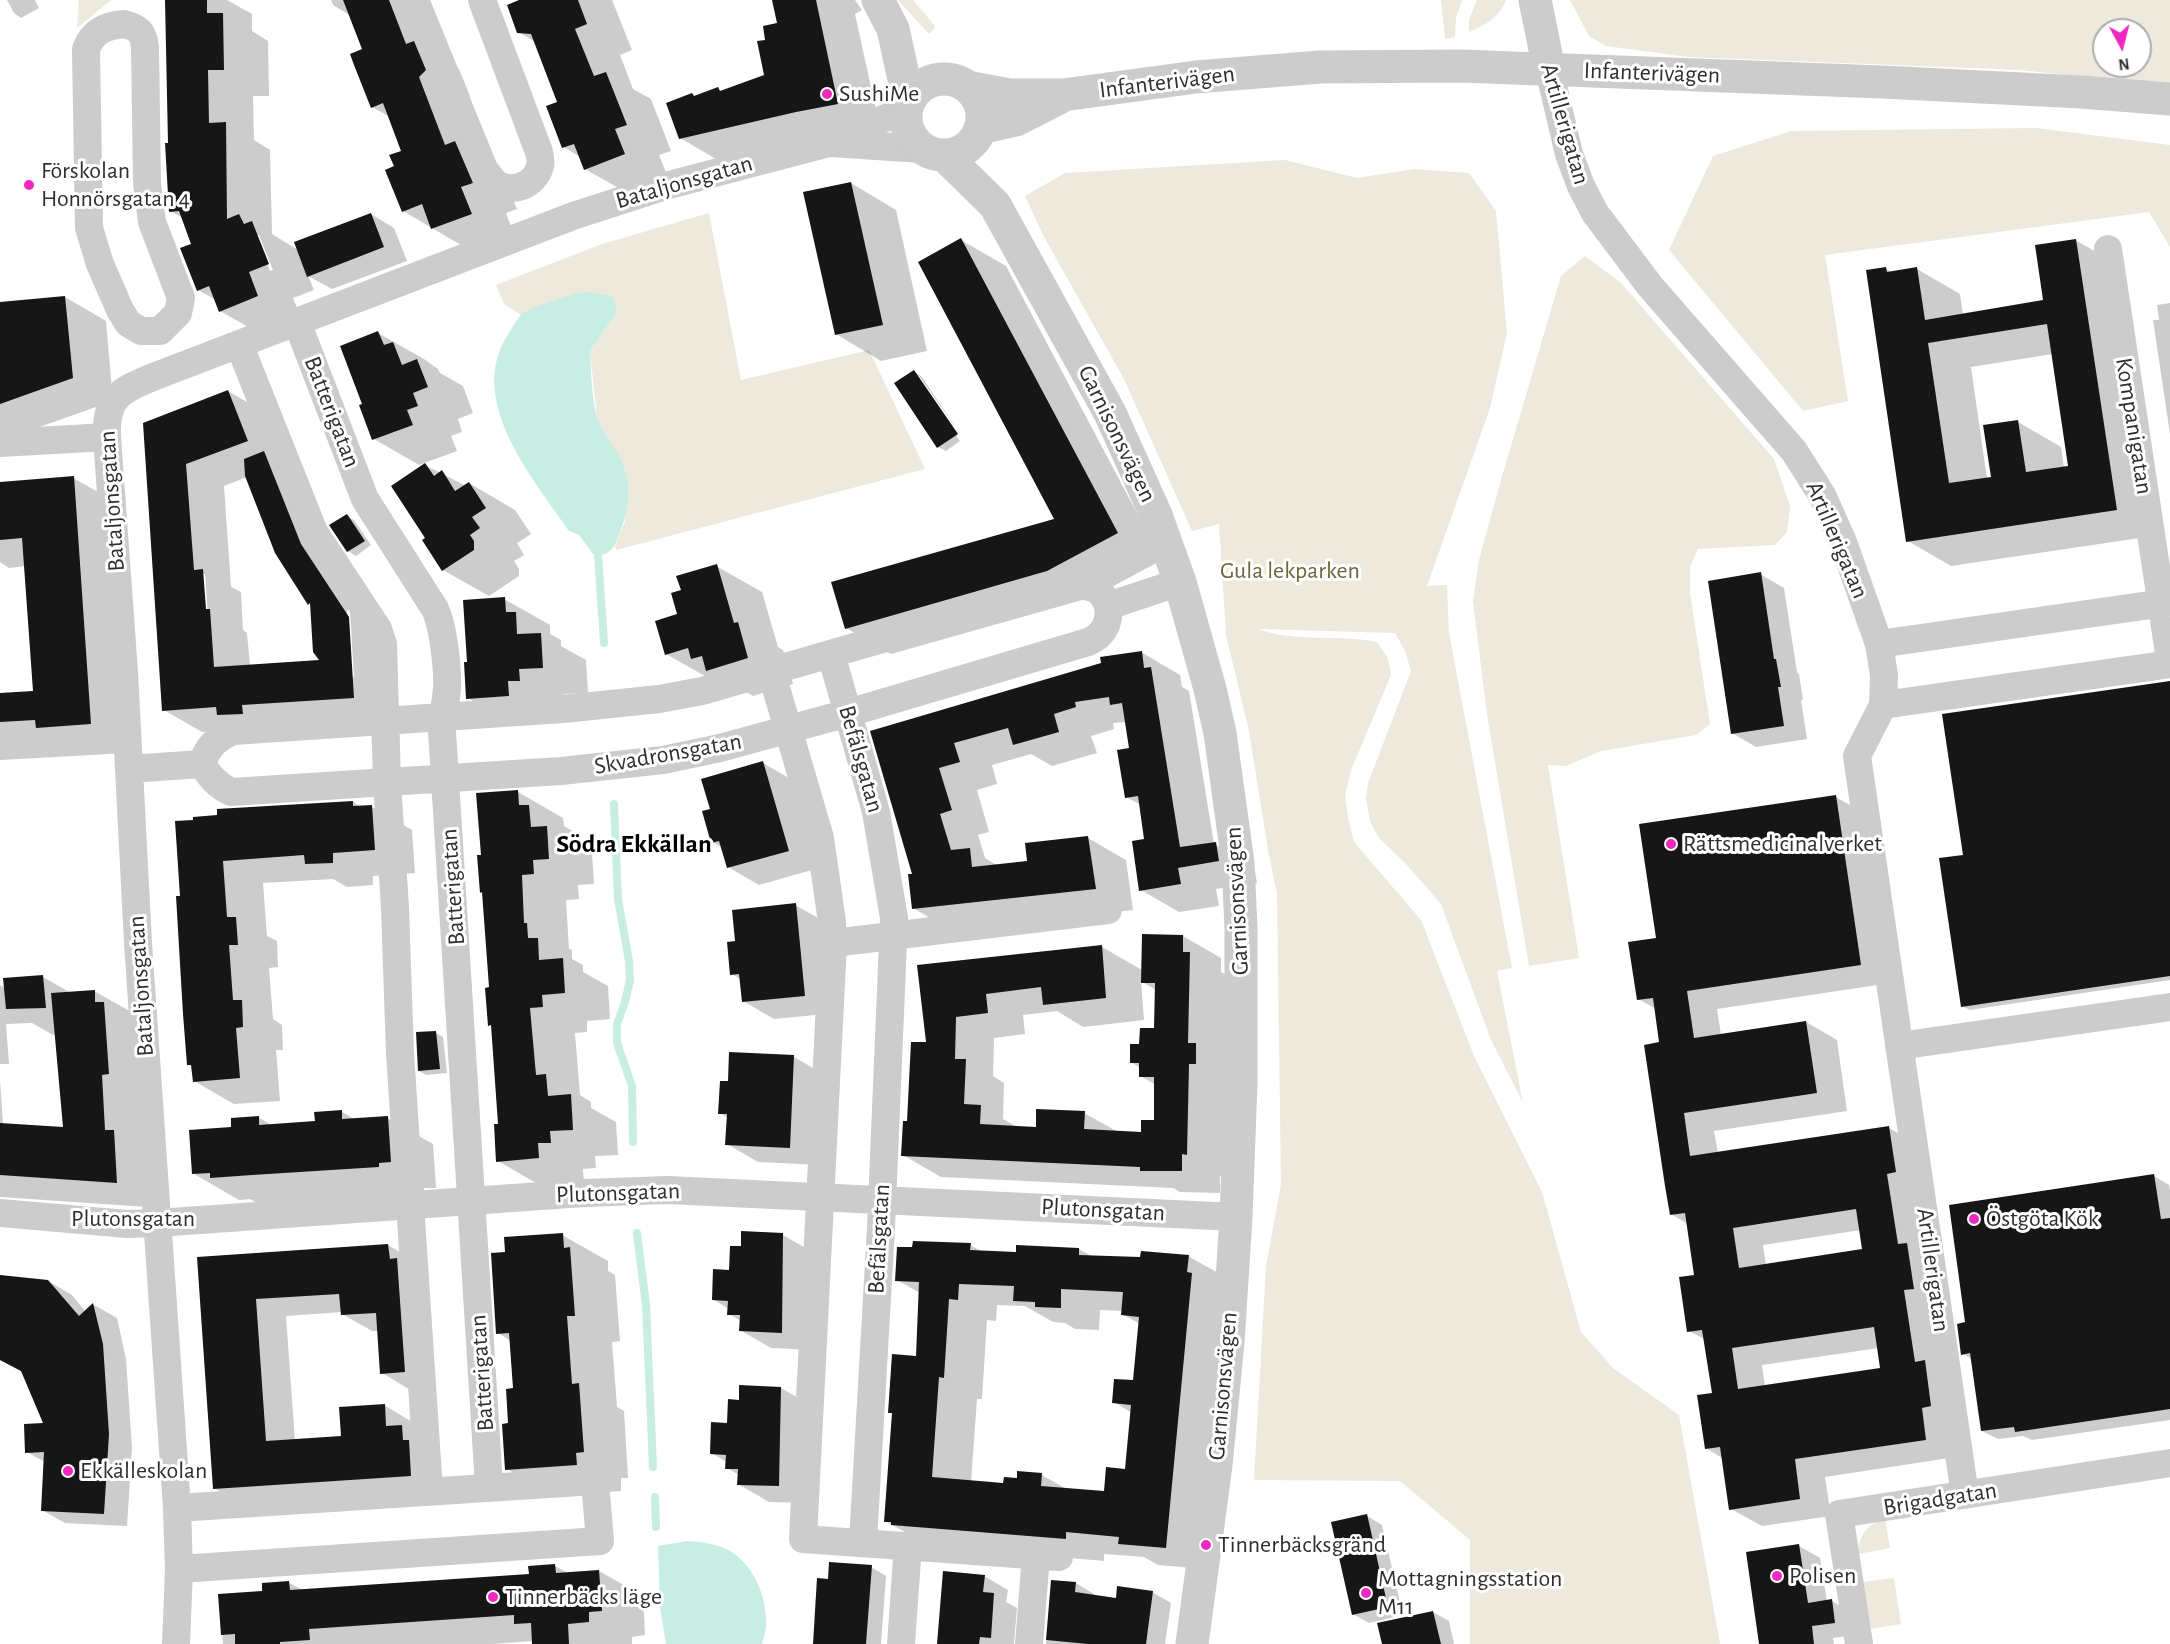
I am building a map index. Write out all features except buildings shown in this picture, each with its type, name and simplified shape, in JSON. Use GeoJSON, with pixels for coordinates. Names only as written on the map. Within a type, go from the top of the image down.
{"type":"FeatureCollection","features":[{"type":"Feature","properties":{"kind":"street"},"geometry":{"type":"LineString","coordinates":[[415,0],[484,169],[496,184],[511,189],[526,185],[534,178],[540,166],[539,152],[482,0]]}},
{"type":"Feature","properties":{"kind":"street"},"geometry":{"type":"LineString","coordinates":[[878,0],[893,28],[908,106],[907,127],[911,136],[933,152],[960,152],[973,141],[979,131],[982,112],[980,105],[972,92],[893,28]]}},
{"type":"Feature","properties":{"kind":"street","name":"Artillerigatan"},"geometry":{"type":"LineString","coordinates":[[1535,0],[1569,154],[1581,186],[1595,213],[1650,286],[1794,451],[1822,495],[1843,542],[1879,644],[1884,675],[1883,705],[1857,756],[1965,1495]]}},
{"type":"Feature","properties":{"kind":"street"},"geometry":{"type":"LineString","coordinates":[[124,24],[136,27],[143,34],[147,183],[152,222],[181,298],[178,313],[160,331],[141,331],[128,323],[100,264],[89,228],[86,49],[90,37],[101,29],[124,24]]}},
{"type":"Feature","properties":{"kind":"street","name":"Infanterivägen"},"geometry":{"type":"LineString","coordinates":[[960,84],[1010,95],[1063,95],[1184,78],[1320,67],[1461,66],[1917,84],[2170,99]]}},
{"type":"Feature","properties":{"kind":"street"},"geometry":{"type":"LineString","coordinates":[[908,106],[914,94],[927,83],[935,80],[960,84]]}},
{"type":"Feature","properties":{"kind":"street","name":"Infanterivägen"},"geometry":{"type":"LineString","coordinates":[[979,131],[1016,120],[1063,95]]}},
{"type":"Feature","properties":{"kind":"street","name":"Bataljonsgatan"},"geometry":{"type":"LineString","coordinates":[[177,1644],[179,1569],[177,1508],[138,943],[107,412],[112,402],[137,384],[542,228],[631,196],[829,143],[908,106]]}},
{"type":"Feature","properties":{"kind":"street","name":"Garnisonsvägen"},"geometry":{"type":"LineString","coordinates":[[979,131],[995,205],[1110,413],[1156,515],[1194,625],[1220,733],[1238,863],[1242,928],[1242,1030],[1236,1217],[1228,1343],[1216,1466],[1192,1644]]}},
{"type":"Feature","properties":{"kind":"street","name":"Bataljonsgatan"},"geometry":{"type":"LineString","coordinates":[[829,143],[933,152]]}},
{"type":"Feature","properties":{"kind":"street","name":"Garnisonsvägen"},"geometry":{"type":"LineString","coordinates":[[933,152],[995,205]]}},
{"type":"Feature","properties":{"kind":"street"},"geometry":{"type":"LineString","coordinates":[[526,185],[542,228]]}},
{"type":"Feature","properties":{"kind":"street","name":"Kompanigatan"},"geometry":{"type":"LineString","coordinates":[[2108,249],[2166,603],[2170,660]]}},
{"type":"Feature","properties":{"kind":"street","name":"Batterigatan"},"geometry":{"type":"LineString","coordinates":[[297,322],[365,499],[440,618],[447,688],[442,718],[445,778],[489,1487]]}},
{"type":"Feature","properties":{"kind":"street"},"geometry":{"type":"LineString","coordinates":[[160,331],[177,369]]}},
{"type":"Feature","properties":{"kind":"street"},"geometry":{"type":"LineString","coordinates":[[239,344],[314,532],[378,629],[383,644],[387,782],[410,1205],[429,1491]]}},
{"type":"Feature","properties":{"kind":"street"},"geometry":{"type":"LineString","coordinates":[[0,443],[107,436]]}},
{"type":"Feature","properties":{"kind":"street"},"geometry":{"type":"LineString","coordinates":[[129,769],[202,764],[205,753],[212,744],[220,736],[233,731],[442,718],[659,699],[702,691],[1066,586],[1081,585],[1095,589],[1103,596],[1108,606],[1180,582]]}},
{"type":"Feature","properties":{"kind":"street"},"geometry":{"type":"LineString","coordinates":[[1879,644],[2166,603]]}},
{"type":"Feature","properties":{"kind":"street","name":"Skvadronsgatan"},"geometry":{"type":"LineString","coordinates":[[202,764],[209,777],[231,792],[580,770],[663,760],[720,748],[848,713],[1088,642],[1099,635],[1106,625],[1109,615],[1108,606]]}},
{"type":"Feature","properties":{"kind":"street","name":"Befälsgatan"},"geometry":{"type":"LineString","coordinates":[[831,654],[879,826],[894,918],[882,1199],[863,1542]]}},
{"type":"Feature","properties":{"kind":"street"},"geometry":{"type":"LineString","coordinates":[[1883,705],[2170,664]]}},
{"type":"Feature","properties":{"kind":"street"},"geometry":{"type":"LineString","coordinates":[[771,671],[820,838],[833,943],[803,1539],[1047,1556],[1029,1644]]}},
{"type":"Feature","properties":{"kind":"street"},"geometry":{"type":"LineString","coordinates":[[0,746],[127,739]]}},
{"type":"Feature","properties":{"kind":"street"},"geometry":{"type":"LineString","coordinates":[[833,943],[1108,910]]}},
{"type":"Feature","properties":{"kind":"street"},"geometry":{"type":"LineString","coordinates":[[1899,1046],[2170,1006]]}},
{"type":"Feature","properties":{"kind":"street","name":"Plutonsgatan"},"geometry":{"type":"LineString","coordinates":[[0,1213],[127,1224],[158,1223],[668,1190],[1236,1217]]}},
{"type":"Feature","properties":{"kind":"street","name":"Brigadgatan"},"geometry":{"type":"LineString","coordinates":[[1859,1644],[1839,1514],[2170,1463]]}},
{"type":"Feature","properties":{"kind":"street"},"geometry":{"type":"LineString","coordinates":[[177,1508],[595,1481],[600,1541],[179,1569]]}},
{"type":"Feature","properties":{"kind":"street"},"geometry":{"type":"LineString","coordinates":[[901,1644],[908,1545]]}},
{"type":"Feature","properties":{"kind":"green space"},"geometry":{"type":"Polygon","coordinates":[[[79,0],[111,0],[77,28],[79,0]]]}},
{"type":"Feature","properties":{"kind":"green space"},"geometry":{"type":"Polygon","coordinates":[[[898,0],[913,0],[935,26],[934,29],[929,34],[898,0]]]}},
{"type":"Feature","properties":{"kind":"green space"},"geometry":{"type":"Polygon","coordinates":[[[1441,0],[1462,0],[1456,17],[1455,37],[1445,39],[1441,0]]]}},
{"type":"Feature","properties":{"kind":"green space"},"geometry":{"type":"Polygon","coordinates":[[[1477,0],[1506,0],[1491,20],[1469,32],[1469,20],[1477,0]]]}},
{"type":"Feature","properties":{"kind":"green space"},"geometry":{"type":"Polygon","coordinates":[[[1570,0],[2170,0],[2170,86],[2095,78],[2152,78],[2152,18],[2092,18],[2092,78],[2020,70],[1688,57],[1606,46],[1589,36],[1570,0]]]}},
{"type":"Feature","properties":{"kind":"green space"},"geometry":{"type":"Polygon","coordinates":[[[2036,128],[2170,145],[2170,247],[2149,212],[1825,255],[1848,401],[1803,411],[1669,250],[1713,156],[1791,131],[2036,128]]]}},
{"type":"Feature","properties":{"kind":"green space","name":"Gula lekparken"},"geometry":{"type":"Polygon","coordinates":[[[1285,160],[1357,178],[1414,169],[1469,173],[1496,211],[1507,333],[1490,408],[1427,586],[1447,585],[1449,633],[1512,968],[1497,971],[1523,1103],[1491,1040],[1441,904],[1406,864],[1379,838],[1370,821],[1366,799],[1368,783],[1411,671],[1405,651],[1395,633],[1258,629],[1287,636],[1377,642],[1388,658],[1391,675],[1351,770],[1345,795],[1354,842],[1421,920],[1474,1056],[1542,1192],[1581,1332],[1613,1368],[1679,1415],[1720,1644],[1470,1644],[1470,1540],[1400,1481],[1254,1480],[1266,1266],[1281,1184],[1277,894],[1249,731],[1226,635],[1219,524],[1192,531],[1124,379],[1044,237],[1025,196],[1065,173],[1285,160]]]}},
{"type":"Feature","properties":{"kind":"green space"},"geometry":{"type":"Polygon","coordinates":[[[709,213],[741,380],[869,350],[925,469],[616,550],[615,546],[625,521],[620,460],[597,419],[590,351],[617,312],[555,301],[521,315],[504,304],[496,285],[602,244],[709,213]]]}},
{"type":"Feature","properties":{"kind":"green space"},"geometry":{"type":"Polygon","coordinates":[[[1585,256],[1621,283],[1774,459],[1790,506],[1787,532],[1775,545],[1698,549],[1690,567],[1690,593],[1710,724],[1696,735],[1601,751],[1566,766],[1548,765],[1579,958],[1529,966],[1487,715],[1473,601],[1479,560],[1561,276],[1585,256]]]}},
{"type":"Feature","properties":{"kind":"green space"},"geometry":{"type":"Polygon","coordinates":[[[1885,1519],[1890,1548],[1858,1554],[1858,1547],[1865,1531],[1885,1519]]]}},
{"type":"Feature","properties":{"kind":"green space"},"geometry":{"type":"Polygon","coordinates":[[[1894,1578],[1901,1624],[1870,1629],[1863,1582],[1894,1578]]]}},
{"type":"Feature","properties":{"kind":"shaded area"},"geometry":{"type":"Polygon","coordinates":[[[587,291],[613,297],[617,312],[590,351],[591,377],[598,420],[624,467],[628,488],[627,508],[617,540],[611,550],[601,555],[593,554],[579,535],[569,531],[522,462],[499,411],[494,384],[497,358],[520,316],[544,304],[587,291]]]}},
{"type":"Feature","properties":{"kind":"shaded area"},"geometry":{"type":"Polygon","coordinates":[[[687,1541],[727,1549],[742,1560],[750,1570],[757,1581],[765,1606],[765,1632],[762,1644],[666,1644],[660,1608],[658,1546],[687,1541]]]}},
{"type":"Feature","properties":{"kind":"waterway"},"geometry":{"type":"LineString","coordinates":[[598,555],[604,643]]}},
{"type":"Feature","properties":{"kind":"waterway"},"geometry":{"type":"LineString","coordinates":[[614,804],[618,899],[630,980],[617,1024],[617,1043],[632,1086],[633,1142]]}},
{"type":"Feature","properties":{"kind":"waterway"},"geometry":{"type":"LineString","coordinates":[[637,1233],[646,1305],[653,1467]]}},
{"type":"Feature","properties":{"kind":"waterway"},"geometry":{"type":"LineString","coordinates":[[655,1497],[656,1527]]}},
{"type":"Feature","properties":{"kind":"place","name":"SushiMe"},"geometry":{"type":"Point","coordinates":[827,94]}},
{"type":"Feature","properties":{"kind":"place","name":"Förskolan Honnörsgatan 4"},"geometry":{"type":"Point","coordinates":[29,185]}},
{"type":"Feature","properties":{"kind":"place","name":"Rättsmedicinalverket"},"geometry":{"type":"Point","coordinates":[1671,844]}},
{"type":"Feature","properties":{"kind":"place","name":"Östgöta Kök"},"geometry":{"type":"Point","coordinates":[1974,1219]}},
{"type":"Feature","properties":{"kind":"place","name":"Ekkälleskolan"},"geometry":{"type":"Point","coordinates":[68,1471]}},
{"type":"Feature","properties":{"kind":"place","name":"Tinnerbäcksgränd"},"geometry":{"type":"Point","coordinates":[1206,1545]}},
{"type":"Feature","properties":{"kind":"place","name":"Polisen"},"geometry":{"type":"Point","coordinates":[1777,1576]}},
{"type":"Feature","properties":{"kind":"place","name":"Mottagningsstation M11"},"geometry":{"type":"Point","coordinates":[1366,1593]}},
{"type":"Feature","properties":{"kind":"place","name":"Tinnerbäcks läge"},"geometry":{"type":"Point","coordinates":[493,1597]}},
{"type":"Feature","properties":{"kind":"district","name":"Södra Ekkällan"},"geometry":{"type":"Point","coordinates":[634,844]}}]}
